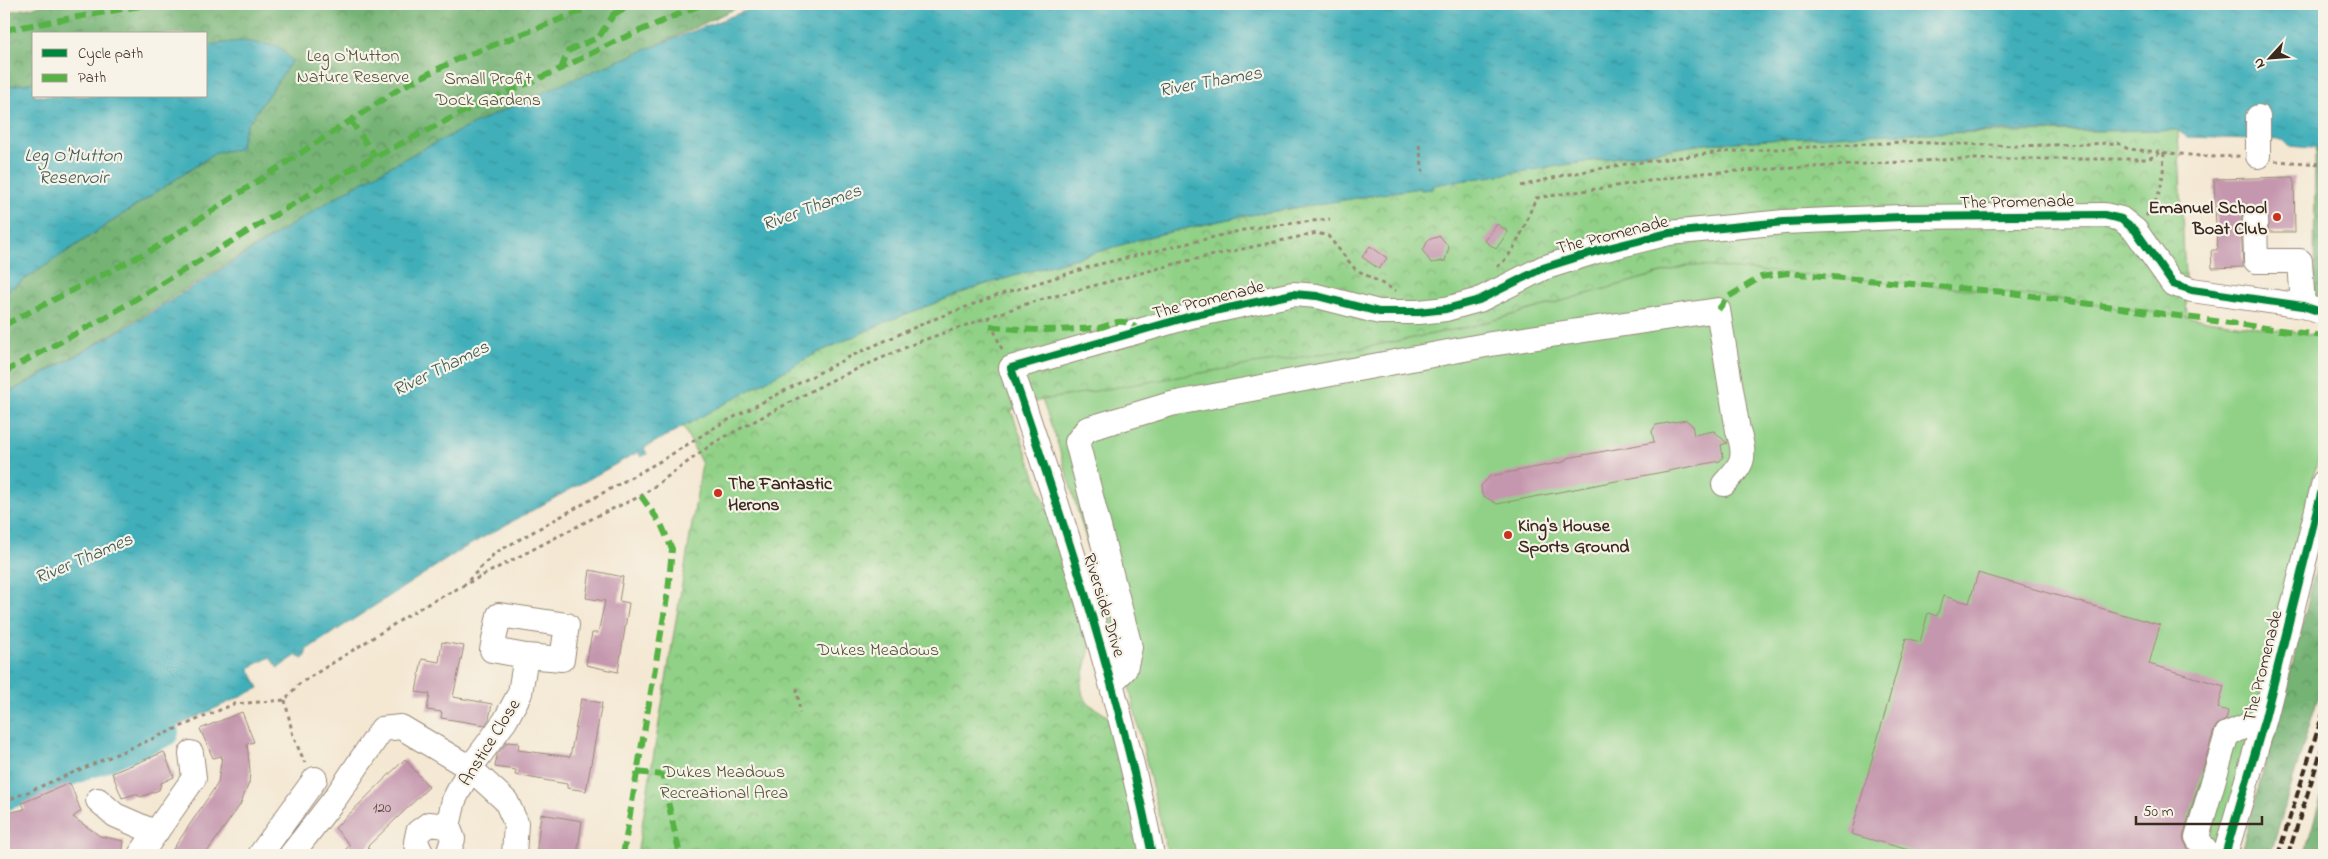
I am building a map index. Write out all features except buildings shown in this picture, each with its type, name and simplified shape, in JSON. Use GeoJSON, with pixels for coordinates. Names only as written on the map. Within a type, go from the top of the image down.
{"type":"FeatureCollection","features":[{"type":"Feature","properties":{"kind":"street"},"geometry":{"type":"LineString","coordinates":[[2258,117],[2258,156]]}},
{"type":"Feature","properties":{"kind":"street","name":"The Promenade"},"geometry":{"type":"LineString","coordinates":[[1012,368],[1191,316],[1293,294],[1317,296],[1378,312],[1419,312],[1446,309],[1479,300],[1543,268],[1597,251],[1669,234],[1784,222],[1901,217],[2104,215],[2121,219],[2135,230],[2173,284],[2192,290],[2314,310]]}},
{"type":"Feature","properties":{"kind":"street"},"geometry":{"type":"LineString","coordinates":[[2255,220],[2256,261],[2300,260],[2314,310]]}},
{"type":"Feature","properties":{"kind":"street"},"geometry":{"type":"LineString","coordinates":[[1112,682],[1125,669],[1130,647],[1077,442],[1087,429],[1180,402],[1491,344],[1718,310],[1738,432],[1744,449],[1740,465],[1724,484]]}},
{"type":"Feature","properties":{"kind":"street","name":"Riverside Drive"},"geometry":{"type":"LineString","coordinates":[[1012,368],[1059,506],[1112,682],[1152,855]]}},
{"type":"Feature","properties":{"kind":"street","name":"The Promenade"},"geometry":{"type":"LineString","coordinates":[[2225,855],[2265,718],[2324,482]]}},
{"type":"Feature","properties":{"kind":"street","name":"Anstice Close"},"geometry":{"type":"LineString","coordinates":[[448,826],[454,800],[470,768],[505,721],[520,693],[526,656]]}},
{"type":"Feature","properties":{"kind":"street"},"geometry":{"type":"LineString","coordinates":[[2208,855],[2197,836],[2226,734],[2265,718]]}},
{"type":"Feature","properties":{"kind":"street"},"geometry":{"type":"LineString","coordinates":[[291,855],[336,797],[382,728],[401,727],[470,768],[506,801],[516,823],[514,855]]}},
{"type":"Feature","properties":{"kind":"street"},"geometry":{"type":"LineString","coordinates":[[140,855],[194,778],[191,753]]}},
{"type":"Feature","properties":{"kind":"street"},"geometry":{"type":"LineString","coordinates":[[260,855],[315,779]]}},
{"type":"Feature","properties":{"kind":"street"},"geometry":{"type":"LineString","coordinates":[[98,800],[115,815],[156,833]]}},
{"type":"Feature","properties":{"kind":"street"},"geometry":{"type":"LineString","coordinates":[[422,855],[416,842],[418,832],[428,824],[448,826],[453,839],[448,855]]}},
{"type":"Feature","properties":{"kind":"path"},"geometry":{"type":"LineString","coordinates":[[1521,186],[1565,175],[1626,164],[1722,152],[1902,142],[2016,146],[2118,143],[2128,149],[2211,157],[2258,156],[2278,163],[2324,164]]}},
{"type":"Feature","properties":{"kind":"path"},"geometry":{"type":"LineString","coordinates":[[1419,145],[1423,172]]}},
{"type":"Feature","properties":{"kind":"path"},"geometry":{"type":"LineString","coordinates":[[2135,230],[2156,203],[2163,185],[2164,151]]}},
{"type":"Feature","properties":{"kind":"path"},"geometry":{"type":"LineString","coordinates":[[1495,269],[1510,253],[1520,237],[1536,198],[1702,173],[1958,159],[2148,159],[2164,151]]}},
{"type":"Feature","properties":{"kind":"path"},"geometry":{"type":"LineString","coordinates":[[461,588],[495,553],[664,459],[717,426],[851,356],[929,321],[995,296],[1114,261],[1252,228],[1330,219]]}},
{"type":"Feature","properties":{"kind":"path"},"geometry":{"type":"LineString","coordinates":[[4,802],[234,704],[285,700],[299,684],[420,608],[599,515],[641,496],[716,442],[830,381],[918,342],[988,316],[1086,286],[1173,264],[1317,233],[1328,236],[1355,269],[1398,292]]}},
{"type":"Feature","properties":{"kind":"path"},"geometry":{"type":"LineString","coordinates":[[988,316],[990,326],[1012,368]]}},
{"type":"Feature","properties":{"kind":"path"},"geometry":{"type":"LineString","coordinates":[[797,688],[800,713]]}},
{"type":"Feature","properties":{"kind":"path"},"geometry":{"type":"LineString","coordinates":[[285,700],[293,736],[315,779]]}},
{"type":"Feature","properties":{"kind":"green space","name":"Leg O'Mutton Nature Reserve"},"geometry":{"type":"Polygon","coordinates":[[[49,4],[745,4],[660,44],[497,114],[362,182],[87,349],[4,395],[4,293],[217,152],[240,149],[245,128],[292,61],[242,41],[208,45],[208,32],[32,32],[32,82],[4,87],[4,13],[49,4]]]}},
{"type":"Feature","properties":{"kind":"green space","name":"Dukes Meadows"},"geometry":{"type":"Polygon","coordinates":[[[2178,130],[2187,317],[2004,292],[1690,265],[1473,326],[1368,347],[1042,400],[1011,410],[1072,577],[1091,643],[1081,686],[1083,696],[1089,704],[1113,720],[1142,855],[637,855],[702,464],[683,426],[815,354],[888,321],[980,286],[1152,236],[1238,217],[1419,188],[1421,190],[1432,189],[1433,185],[1704,144],[1857,134],[2178,130]]]}},
{"type":"Feature","properties":{"kind":"green space"},"geometry":{"type":"Polygon","coordinates":[[[2315,148],[2324,149],[2324,300],[2314,297],[2315,148]]]}},
{"type":"Feature","properties":{"kind":"green space","name":"King's House Sports Ground"},"geometry":{"type":"Polygon","coordinates":[[[1690,265],[2004,292],[2324,336],[2324,438],[2308,496],[2301,550],[2222,855],[1168,855],[1125,669],[1056,438],[1042,400],[1254,364],[1368,347],[1473,326],[1690,265]]]}},
{"type":"Feature","properties":{"kind":"green space"},"geometry":{"type":"Polygon","coordinates":[[[2324,533],[2324,678],[2270,855],[2240,855],[2299,640],[2324,533]]]}},
{"type":"Feature","properties":{"kind":"green space"},"geometry":{"type":"Polygon","coordinates":[[[2324,787],[2324,855],[2304,855],[2324,787]]]}},
{"type":"Feature","properties":{"kind":"water","name":"River Thames"},"geometry":{"type":"Polygon","coordinates":[[[763,4],[2324,4],[2324,149],[2288,146],[2283,140],[2187,137],[2177,130],[1995,131],[1851,135],[1704,144],[1433,185],[1432,189],[1421,190],[1419,188],[1238,217],[1152,236],[980,286],[888,321],[815,354],[644,448],[647,454],[641,457],[638,452],[464,548],[306,650],[306,656],[302,659],[297,655],[278,668],[270,657],[249,668],[259,688],[94,762],[88,743],[74,748],[80,767],[4,796],[4,395],[120,330],[206,279],[330,201],[410,156],[509,108],[610,64],[763,4]]]}},
{"type":"Feature","properties":{"kind":"water","name":"Leg O'Mutton Reservoir"},"geometry":{"type":"Polygon","coordinates":[[[242,41],[278,46],[292,61],[245,128],[240,149],[217,152],[4,293],[4,87],[32,82],[32,98],[208,98],[208,45],[242,41]]]}},
{"type":"Feature","properties":{"kind":"waterway"},"geometry":{"type":"LineString","coordinates":[[4,796],[80,767],[74,748],[88,743],[94,762],[164,732],[147,698]]}},
{"type":"Feature","properties":{"kind":"railway"},"geometry":{"type":"LineString","coordinates":[[2278,855],[2324,710]]}},
{"type":"Feature","properties":{"kind":"railway"},"geometry":{"type":"LineString","coordinates":[[2288,855],[2324,742]]}},
{"type":"Feature","properties":{"kind":"marked path"},"geometry":{"type":"LineString","coordinates":[[4,30],[151,4]]}},
{"type":"Feature","properties":{"kind":"marked path"},"geometry":{"type":"LineString","coordinates":[[4,325],[155,248],[402,87],[460,58],[600,4]]}},
{"type":"Feature","properties":{"kind":"marked path"},"geometry":{"type":"LineString","coordinates":[[561,69],[568,51],[599,37],[614,14],[605,4]]}},
{"type":"Feature","properties":{"kind":"marked path"},"geometry":{"type":"LineString","coordinates":[[614,14],[633,4]]}},
{"type":"Feature","properties":{"kind":"marked path"},"geometry":{"type":"LineString","coordinates":[[4,372],[101,320],[353,168],[463,112],[560,69],[616,41],[703,4]]}},
{"type":"Feature","properties":{"kind":"marked path"},"geometry":{"type":"LineString","coordinates":[[350,120],[376,157]]}},
{"type":"Feature","properties":{"kind":"marked path"},"geometry":{"type":"LineString","coordinates":[[1718,310],[1728,297],[1761,277],[1787,273],[2004,292],[2324,336]]}},
{"type":"Feature","properties":{"kind":"marked path"},"geometry":{"type":"LineString","coordinates":[[990,326],[1030,330],[1058,330],[1098,328],[1124,322],[1142,331]]}},
{"type":"Feature","properties":{"kind":"marked path"},"geometry":{"type":"LineString","coordinates":[[623,855],[668,592],[672,549],[661,524],[641,496]]}},
{"type":"Feature","properties":{"kind":"marked path"},"geometry":{"type":"LineString","coordinates":[[637,772],[662,775],[680,855]]}},
{"type":"Feature","properties":{"kind":"cycle path"},"geometry":{"type":"LineString","coordinates":[[1152,855],[1124,731],[1090,609],[1052,488],[1011,368],[1191,316],[1293,294],[1317,296],[1379,312],[1419,312],[1446,309],[1479,300],[1543,268],[1597,251],[1669,233],[1784,222],[1901,217],[2104,215],[2121,219],[2135,230],[2173,284],[2192,290],[2303,306],[2324,313]]}},
{"type":"Feature","properties":{"kind":"cycle path"},"geometry":{"type":"LineString","coordinates":[[2225,855],[2265,718],[2324,482]]}},
{"type":"Feature","properties":{"kind":"place","name":"Emanuel School Boat Club"},"geometry":{"type":"Point","coordinates":[2277,217]}},
{"type":"Feature","properties":{"kind":"place","name":"The Fantastic Herons"},"geometry":{"type":"Point","coordinates":[718,493]}},
{"type":"Feature","properties":{"kind":"place","name":"King's House Sports Ground"},"geometry":{"type":"Point","coordinates":[1508,535]}},
{"type":"Feature","properties":{"kind":"park label","name":"Small Profit Dock Gardens"},"geometry":{"type":"Point","coordinates":[488,88]}},
{"type":"Feature","properties":{"kind":"park label","name":"Dukes Meadows Recreational Area"},"geometry":{"type":"Point","coordinates":[724,781]}}]}
